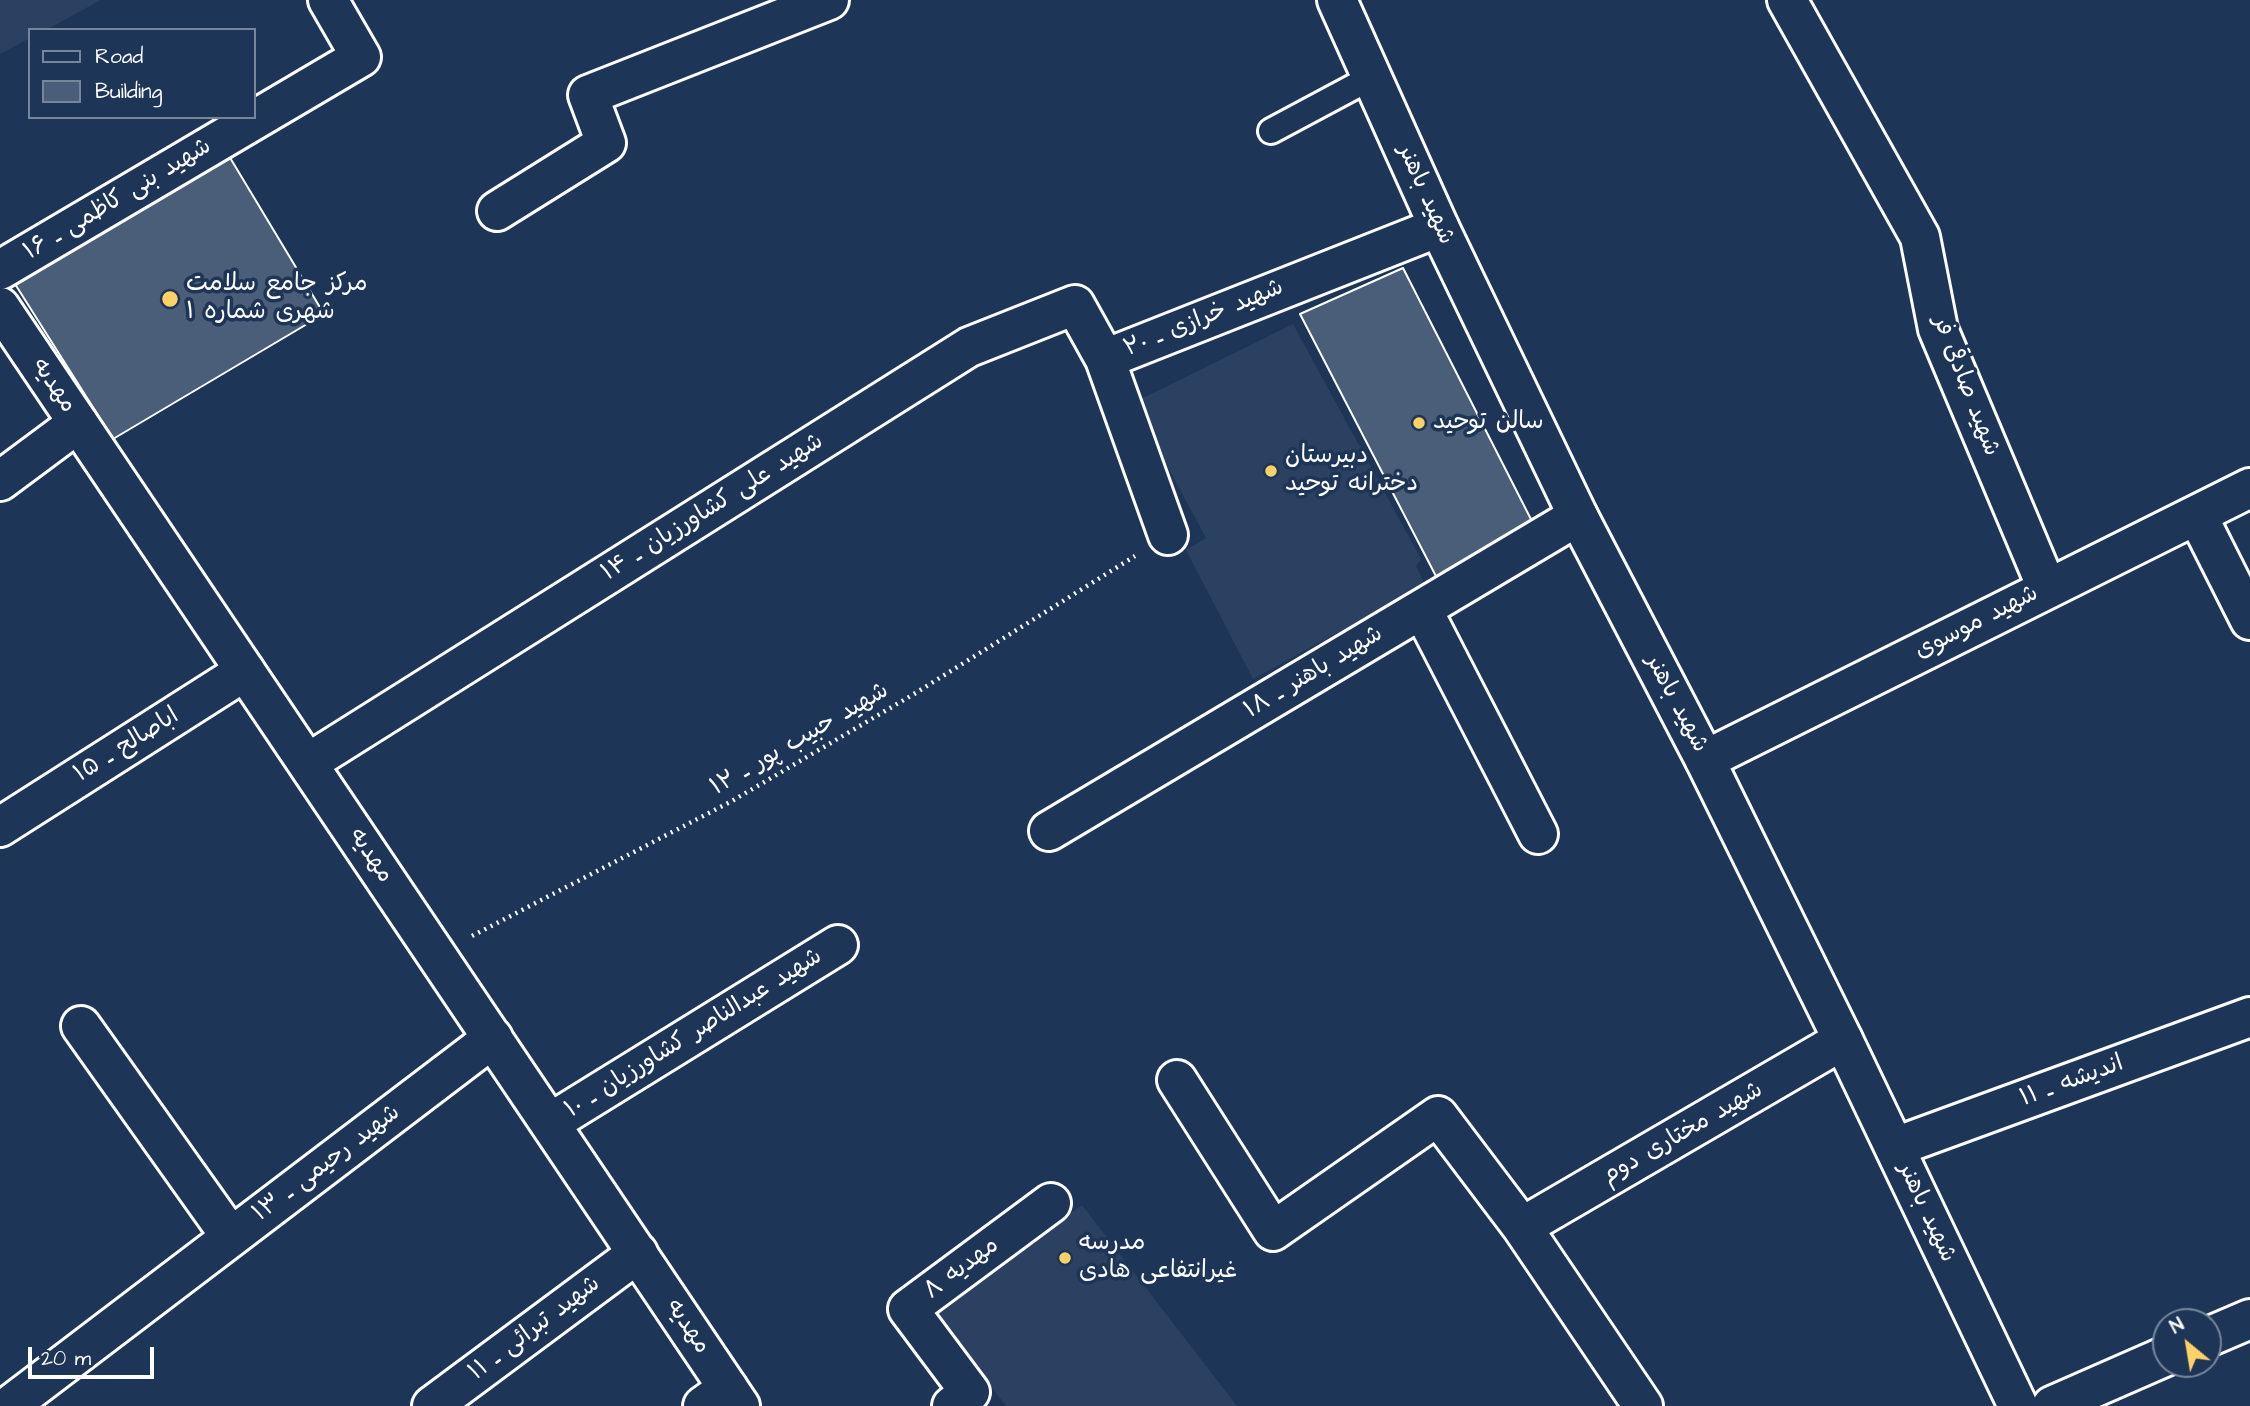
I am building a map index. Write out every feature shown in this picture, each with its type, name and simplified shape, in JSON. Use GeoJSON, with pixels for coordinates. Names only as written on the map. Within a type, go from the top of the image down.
{"type":"FeatureCollection","features":[{"type":"Feature","properties":{"kind":"street","name":"شهید بنی کاظمی ـ ۱۶"},"geometry":{"type":"LineString","coordinates":[[256,119],[361,57],[328,0]]}},
{"type":"Feature","properties":{"kind":"street"},"geometry":{"type":"LineString","coordinates":[[497,211],[606,143],[588,95],[829,0]]}},
{"type":"Feature","properties":{"kind":"street","name":"شهید باهنر"},"geometry":{"type":"LineString","coordinates":[[1337,0],[1439,227],[1578,516],[1705,760],[1895,1147],[2018,1406]]}},
{"type":"Feature","properties":{"kind":"street","name":"شهید صادقی فر"},"geometry":{"type":"LineString","coordinates":[[1787,0],[1920,237],[1938,329],[2047,588]]}},
{"type":"Feature","properties":{"kind":"street","name":"شهید بنی کاظمی ـ ۱۶"},"geometry":{"type":"LineString","coordinates":[[0,270],[256,119]]}},
{"type":"Feature","properties":{"kind":"street","name":"شهید خرازی ـ ۲۰"},"geometry":{"type":"LineString","coordinates":[[1168,535],[1105,359],[1439,227]]}},
{"type":"Feature","properties":{"kind":"street","name":"شهید علی کشاورزیان ـ ۱۴"},"geometry":{"type":"LineString","coordinates":[[308,763],[969,347],[1075,305],[1105,359]]}},
{"type":"Feature","properties":{"kind":"street","name":"مهدیه"},"geometry":{"type":"LineString","coordinates":[[0,307],[638,1253],[724,1400]]}},
{"type":"Feature","properties":{"kind":"street"},"geometry":{"type":"LineString","coordinates":[[0,481],[78,423]]}},
{"type":"Feature","properties":{"kind":"street","name":"شهید موسوی"},"geometry":{"type":"LineString","coordinates":[[1705,760],[2250,488]]}},
{"type":"Feature","properties":{"kind":"street"},"geometry":{"type":"LineString","coordinates":[[2197,514],[2250,620]]}},
{"type":"Feature","properties":{"kind":"street","name":"شهید باهنر ـ ۱۸"},"geometry":{"type":"LineString","coordinates":[[1049,831],[1578,516]]}},
{"type":"Feature","properties":{"kind":"street"},"geometry":{"type":"LineString","coordinates":[[1422,609],[1538,834]]}},
{"type":"Feature","properties":{"kind":"street","name":"اباصالح ـ ۱۵"},"geometry":{"type":"LineString","coordinates":[[4,824],[245,671]]}},
{"type":"Feature","properties":{"kind":"street","name":"شهید عبدالناصر کشاورزیان ـ ۱۰"},"geometry":{"type":"LineString","coordinates":[[550,1123],[838,945]]}},
{"type":"Feature","properties":{"kind":"street","name":"اندیشه ـ ۱۱"},"geometry":{"type":"LineString","coordinates":[[1895,1147],[2250,1017]]}},
{"type":"Feature","properties":{"kind":"street"},"geometry":{"type":"LineString","coordinates":[[81,1026],[231,1237]]}},
{"type":"Feature","properties":{"kind":"street","name":"شهید رحیمی ـ ۱۳"},"geometry":{"type":"LineString","coordinates":[[9,1406],[493,1038]]}},
{"type":"Feature","properties":{"kind":"street","name":"شهید مختاری دوم"},"geometry":{"type":"LineString","coordinates":[[1522,1227],[1843,1040]]}},
{"type":"Feature","properties":{"kind":"street"},"geometry":{"type":"LineString","coordinates":[[1177,1080],[1273,1231],[1438,1116],[1522,1227],[1643,1406]]}},
{"type":"Feature","properties":{"kind":"street","name":"مهدیه ۸"},"geometry":{"type":"LineString","coordinates":[[952,1406],[970,1392],[908,1309],[1051,1203]]}},
{"type":"Feature","properties":{"kind":"street","name":"شهید تبرائی ـ ۱۱"},"geometry":{"type":"LineString","coordinates":[[432,1406],[638,1253]]}},
{"type":"Feature","properties":{"kind":"street"},"geometry":{"type":"LineString","coordinates":[[2222,1331],[2250,1320]]}},
{"type":"Feature","properties":{"kind":"street"},"geometry":{"type":"LineString","coordinates":[[2052,1406],[2093,1398],[2152,1364]]}},
{"type":"Feature","properties":{"kind":"lane"},"geometry":{"type":"LineString","coordinates":[[1271,131],[1372,77]]}},
{"type":"Feature","properties":{"kind":"path","name":"شهید حبیب پور ـ ۱۲"},"geometry":{"type":"LineString","coordinates":[[436,955],[732,801],[914,694],[1168,535]]}},
{"type":"Feature","properties":{"kind":"shaded area"},"geometry":{"type":"Polygon","coordinates":[[[0,0],[101,0],[50,28],[28,28],[28,39],[0,54],[0,0]]]}},
{"type":"Feature","properties":{"kind":"shaded area","name":"دبیرستان دخترانه توحید"},"geometry":{"type":"Polygon","coordinates":[[[1293,324],[1421,559],[1416,566],[1425,585],[1253,679],[1186,550],[1206,538],[1133,403],[1293,324]]]}},
{"type":"Feature","properties":{"kind":"shaded area","name":"مدرسه غیرانتفاعی هادی"},"geometry":{"type":"Polygon","coordinates":[[[1082,1205],[1237,1406],[1006,1406],[932,1311],[1082,1205]]]}},
{"type":"Feature","properties":{"kind":"building","name":"مرکز‌ جامع سلامت شهری شماره ۱"},"geometry":{"type":"Polygon","coordinates":[[[229,156],[324,314],[113,439],[15,284],[229,156]]]}},
{"type":"Feature","properties":{"kind":"building","name":"سالن توحید"},"geometry":{"type":"Polygon","coordinates":[[[1403,268],[1538,533],[1439,582],[1300,314],[1403,268]]]}},
{"type":"Feature","properties":{"kind":"place","name":"مرکز‌ جامع سلامت شهری شماره ۱"},"geometry":{"type":"Point","coordinates":[170,299]}},
{"type":"Feature","properties":{"kind":"place","name":"سالن توحید"},"geometry":{"type":"Point","coordinates":[1419,423]}},
{"type":"Feature","properties":{"kind":"place","name":"دبیرستان دخترانه توحید"},"geometry":{"type":"Point","coordinates":[1271,471]}},
{"type":"Feature","properties":{"kind":"place","name":"مدرسه غیرانتفاعی هادی"},"geometry":{"type":"Point","coordinates":[1065,1258]}}]}
